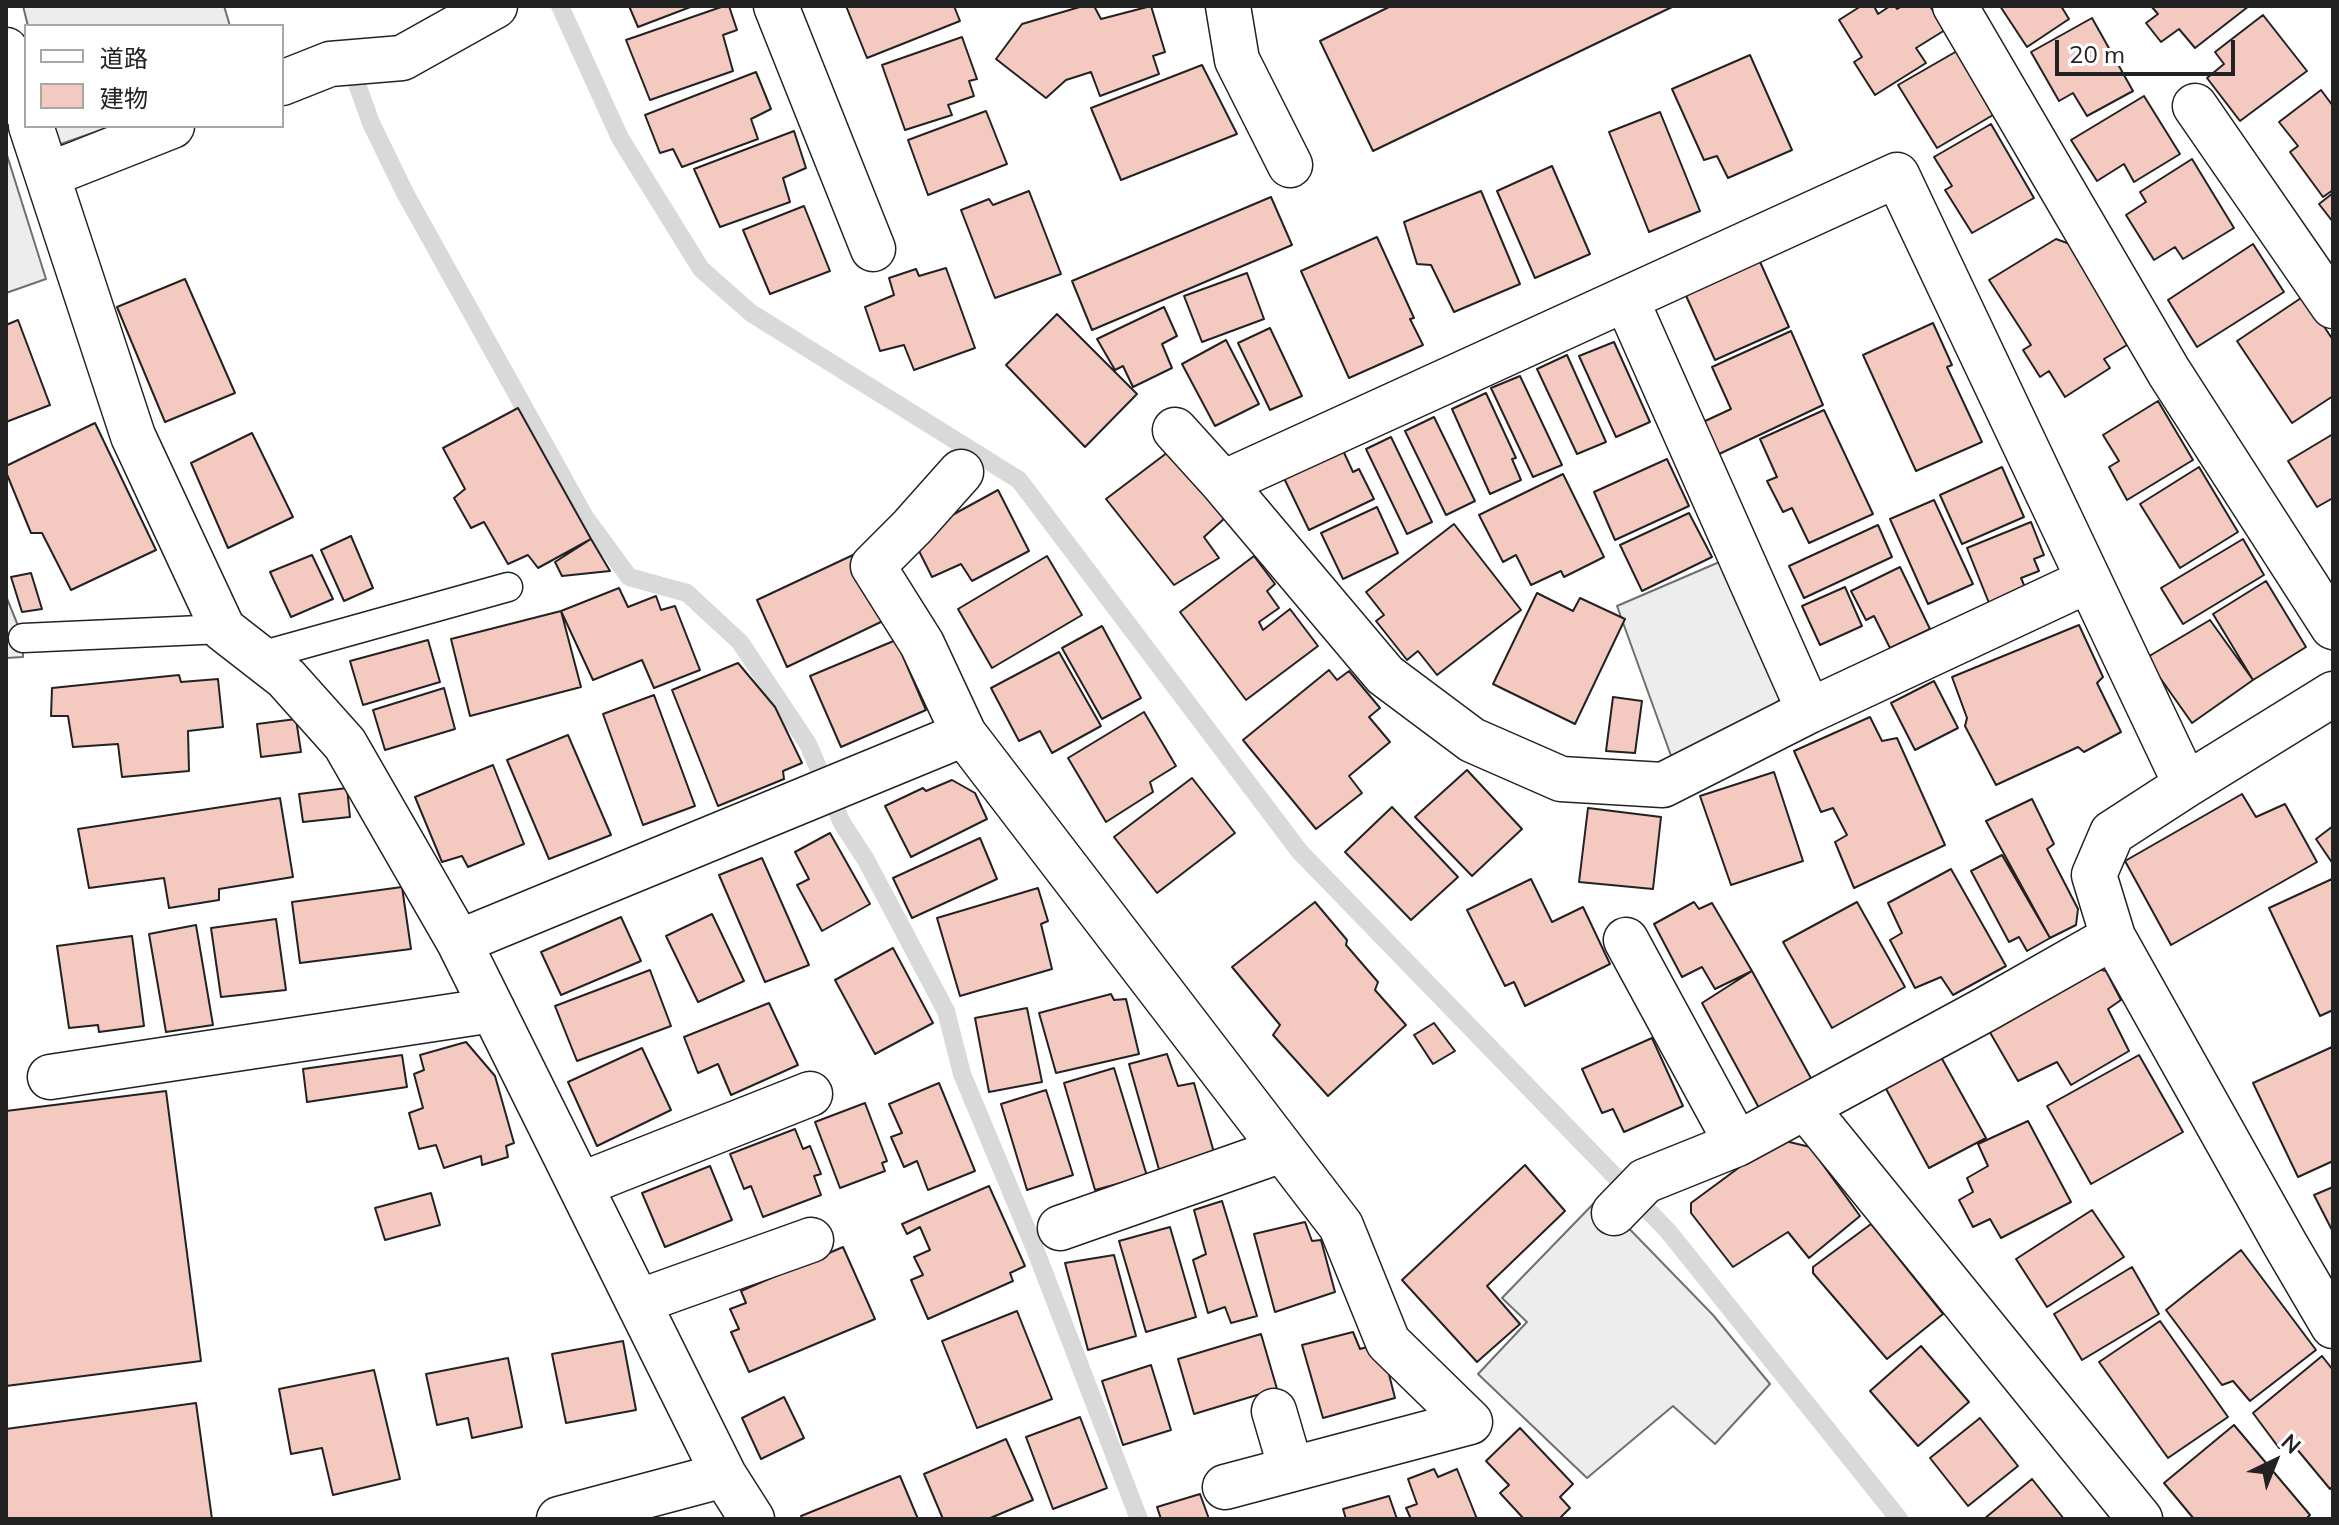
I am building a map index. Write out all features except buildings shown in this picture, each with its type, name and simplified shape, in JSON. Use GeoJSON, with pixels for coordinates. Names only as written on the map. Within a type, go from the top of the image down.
{"type":"FeatureCollection","features":[{"type":"Feature","properties":{"kind":"street"},"geometry":{"type":"LineString","coordinates":[[284,82],[330,64],[402,58],[495,6]]}},
{"type":"Feature","properties":{"kind":"street"},"geometry":{"type":"LineString","coordinates":[[776,6],[873,249]]}},
{"type":"Feature","properties":{"kind":"street"},"geometry":{"type":"LineString","coordinates":[[1228,6],[1237,60],[1290,165]]}},
{"type":"Feature","properties":{"kind":"street"},"geometry":{"type":"LineString","coordinates":[[1955,6],[2169,372],[2333,627]]}},
{"type":"Feature","properties":{"kind":"street"},"geometry":{"type":"LineString","coordinates":[[6,50],[24,105]]}},
{"type":"Feature","properties":{"kind":"street"},"geometry":{"type":"LineString","coordinates":[[2195,106],[2333,306]]}},
{"type":"Feature","properties":{"kind":"street"},"geometry":{"type":"LineString","coordinates":[[32,128],[133,436],[223,629],[286,678],[345,744],[459,942],[724,1475],[752,1519]]}},
{"type":"Feature","properties":{"kind":"street"},"geometry":{"type":"LineString","coordinates":[[48,175],[167,128]]}},
{"type":"Feature","properties":{"kind":"street"},"geometry":{"type":"LineString","coordinates":[[1223,483],[1897,175],[2186,785]]}},
{"type":"Feature","properties":{"kind":"street"},"geometry":{"type":"LineString","coordinates":[[1626,299],[1809,711]]}},
{"type":"Feature","properties":{"kind":"street"},"geometry":{"type":"LineString","coordinates":[[1175,430],[1385,675],[1472,740],[1561,779],[1663,785],[1809,711],[2089,580]]}},
{"type":"Feature","properties":{"kind":"street"},"geometry":{"type":"LineString","coordinates":[[961,472],[873,566],[922,644],[964,734],[1341,1226],[1388,1342],[1470,1422],[1225,1487]]}},
{"type":"Feature","properties":{"kind":"street"},"geometry":{"type":"LineString","coordinates":[[2333,694],[2112,833],[2094,875],[2113,937],[2333,1326]]}},
{"type":"Feature","properties":{"kind":"street"},"geometry":{"type":"LineString","coordinates":[[459,942],[964,734]]}},
{"type":"Feature","properties":{"kind":"street"},"geometry":{"type":"LineString","coordinates":[[1614,1213],[1645,1181],[1737,1144],[2113,937]]}},
{"type":"Feature","properties":{"kind":"street"},"geometry":{"type":"LineString","coordinates":[[1626,940],[1737,1144]]}},
{"type":"Feature","properties":{"kind":"street"},"geometry":{"type":"LineString","coordinates":[[50,1077],[493,1010]]}},
{"type":"Feature","properties":{"kind":"street"},"geometry":{"type":"LineString","coordinates":[[580,1185],[810,1094]]}},
{"type":"Feature","properties":{"kind":"street"},"geometry":{"type":"LineString","coordinates":[[1806,1108],[2140,1519]]}},
{"type":"Feature","properties":{"kind":"street"},"geometry":{"type":"LineString","coordinates":[[1060,1228],[1282,1150]]}},
{"type":"Feature","properties":{"kind":"street"},"geometry":{"type":"LineString","coordinates":[[638,1302],[811,1240]]}},
{"type":"Feature","properties":{"kind":"street"},"geometry":{"type":"LineString","coordinates":[[1274,1411],[1291,1469]]}},
{"type":"Feature","properties":{"kind":"street"},"geometry":{"type":"LineString","coordinates":[[559,1519],[724,1475]]}},
{"type":"Feature","properties":{"kind":"lane"},"geometry":{"type":"LineString","coordinates":[[257,657],[508,587]]}},
{"type":"Feature","properties":{"kind":"lane"},"geometry":{"type":"LineString","coordinates":[[23,638],[223,629]]}},
{"type":"Feature","properties":{"kind":"shaded area"},"geometry":{"type":"Polygon","coordinates":[[[23,6],[224,6],[229,24],[28,24],[23,6]]]}},
{"type":"Feature","properties":{"kind":"shaded area"},"geometry":{"type":"Polygon","coordinates":[[[54,128],[106,128],[58,145],[54,128]]]}},
{"type":"Feature","properties":{"kind":"shaded area"},"geometry":{"type":"Polygon","coordinates":[[[6,152],[46,279],[6,293],[6,152]]]}},
{"type":"Feature","properties":{"kind":"shaded area"},"geometry":{"type":"Polygon","coordinates":[[[1724,560],[1781,693],[1774,715],[1674,764],[1617,606],[1724,560]]]}},
{"type":"Feature","properties":{"kind":"shaded area"},"geometry":{"type":"Polygon","coordinates":[[[6,596],[23,638],[23,657],[6,658],[6,596]]]}},
{"type":"Feature","properties":{"kind":"shaded area"},"geometry":{"type":"Polygon","coordinates":[[[1598,1199],[1713,1315],[1770,1384],[1715,1444],[1673,1406],[1587,1478],[1478,1374],[1527,1322],[1502,1298],[1598,1199]]]}},
{"type":"Feature","properties":{"kind":"waterway"},"geometry":{"type":"LineString","coordinates":[[560,6],[620,138],[701,269],[751,313],[1019,480],[1300,852],[1668,1231],[1899,1519]]}},
{"type":"Feature","properties":{"kind":"waterway"},"geometry":{"type":"LineString","coordinates":[[357,84],[371,123],[405,193],[585,517],[629,577],[687,593],[740,642],[808,744],[842,823],[866,860],[946,1011],[962,1074],[1035,1249],[1139,1519]]}}]}
